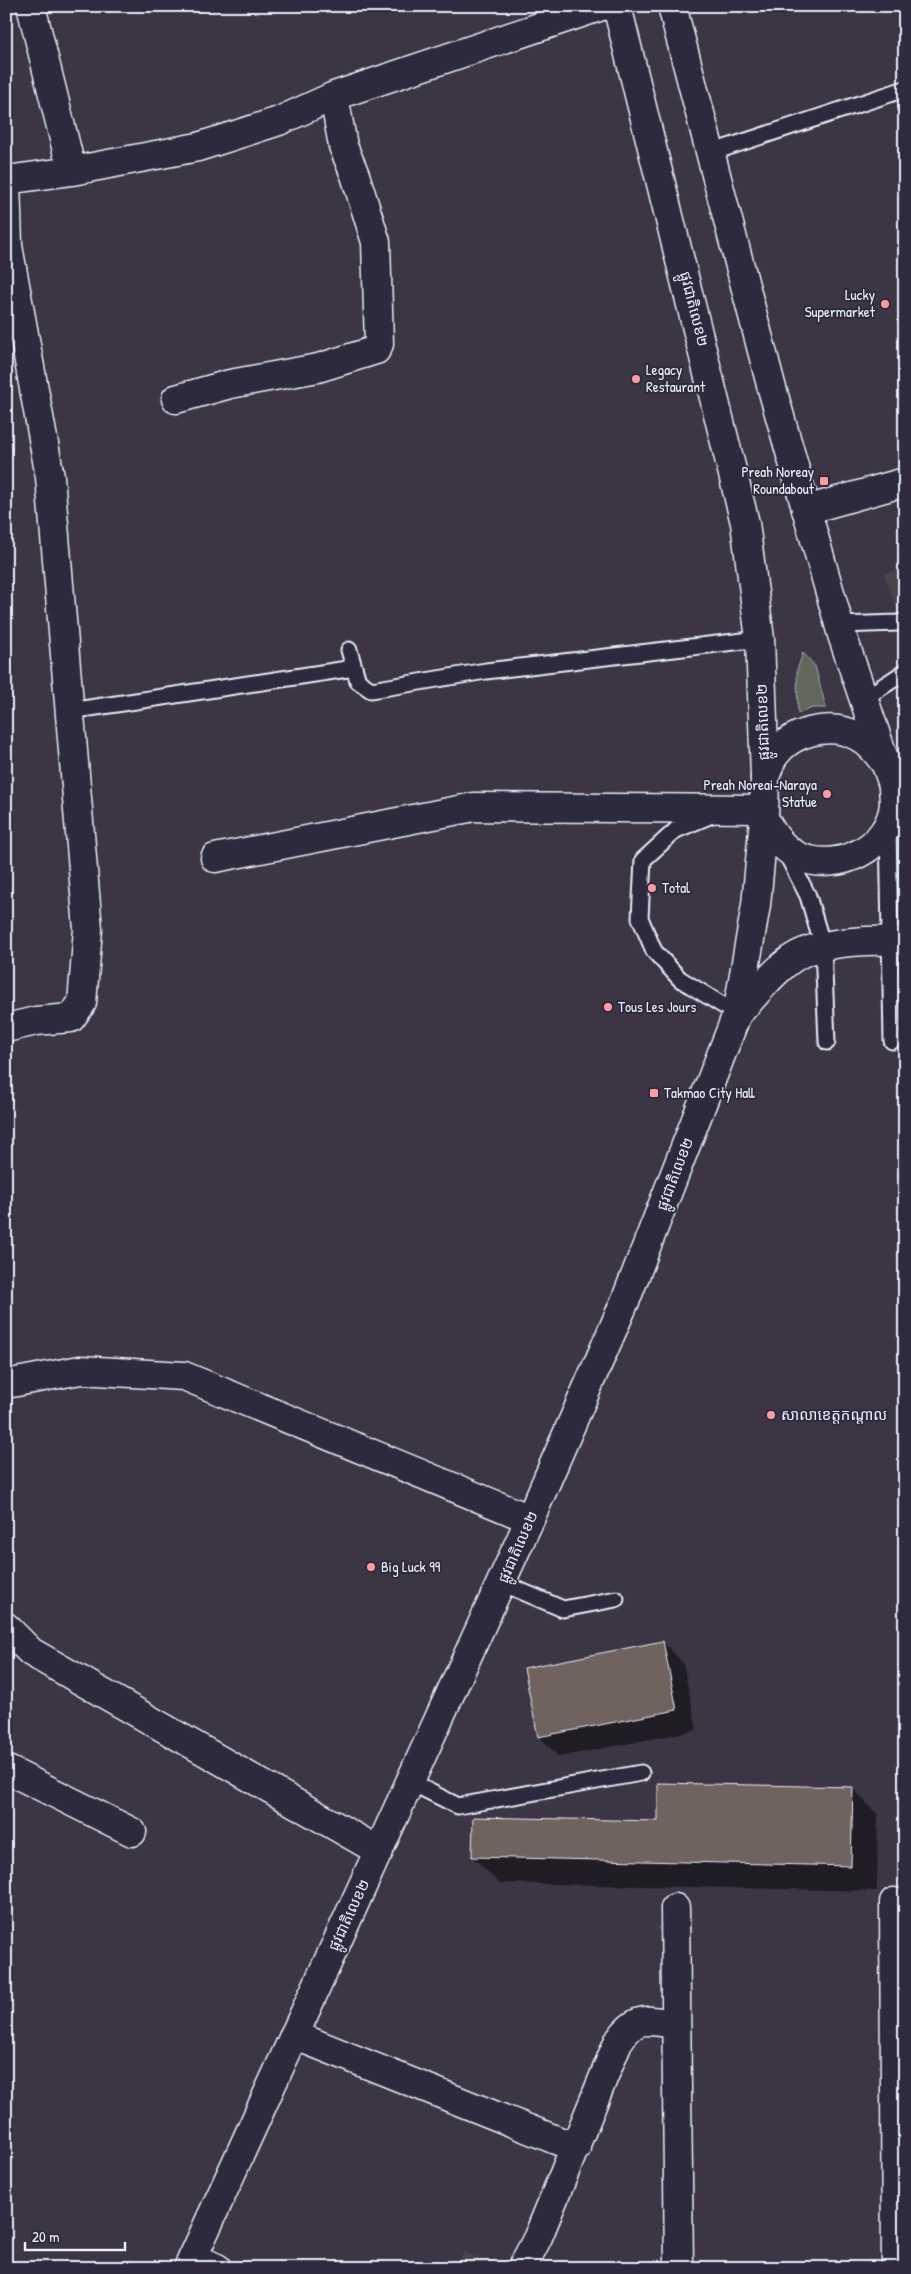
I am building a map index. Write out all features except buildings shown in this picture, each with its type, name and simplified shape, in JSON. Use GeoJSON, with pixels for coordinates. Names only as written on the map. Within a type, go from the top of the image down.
{"type":"FeatureCollection","features":[{"type":"Feature","properties":{"kind":"street"},"geometry":{"type":"LineString","coordinates":[[32,6],[72,171]]}},
{"type":"Feature","properties":{"kind":"street"},"geometry":{"type":"LineString","coordinates":[[6,1028],[36,1021],[71,1018],[82,1003],[88,929],[50,477],[8,246],[6,180],[72,171],[198,147],[279,122],[334,96],[602,6]]}},
{"type":"Feature","properties":{"kind":"street","name":"ផ្លូវជាតិលេខ២"},"geometry":{"type":"LineString","coordinates":[[200,2264],[294,2036],[502,1583],[626,1299],[737,1014],[756,905],[764,814],[765,777],[760,639],[745,523],[617,6]]}},
{"type":"Feature","properties":{"kind":"street"},"geometry":{"type":"LineString","coordinates":[[215,858],[474,807],[727,808],[764,814],[772,834],[782,845],[799,857],[820,862],[840,861],[859,854],[876,842],[893,795],[806,510],[672,6]]}},
{"type":"Feature","properties":{"kind":"street"},"geometry":{"type":"LineString","coordinates":[[176,399],[230,384],[318,368],[376,350],[379,344],[376,242],[355,175],[343,146],[334,96]]}},
{"type":"Feature","properties":{"kind":"street"},"geometry":{"type":"LineString","coordinates":[[806,510],[905,482]]}},
{"type":"Feature","properties":{"kind":"street"},"geometry":{"type":"LineString","coordinates":[[765,777],[773,758],[780,748],[794,738],[815,730],[836,730],[857,736],[874,749],[893,795]]}},
{"type":"Feature","properties":{"kind":"street"},"geometry":{"type":"LineString","coordinates":[[737,1014],[778,972],[798,956],[823,947],[897,941]]}},
{"type":"Feature","properties":{"kind":"street"},"geometry":{"type":"LineString","coordinates":[[6,1384],[80,1370],[184,1376],[530,1519]]}},
{"type":"Feature","properties":{"kind":"street"},"geometry":{"type":"LineString","coordinates":[[6,1627],[31,1652],[379,1851]]}},
{"type":"Feature","properties":{"kind":"street"},"geometry":{"type":"LineString","coordinates":[[6,1769],[132,1832]]}},
{"type":"Feature","properties":{"kind":"street"},"geometry":{"type":"LineString","coordinates":[[894,1902],[896,2268]]}},
{"type":"Feature","properties":{"kind":"street"},"geometry":{"type":"LineString","coordinates":[[675,1908],[679,2268]]}},
{"type":"Feature","properties":{"kind":"street"},"geometry":{"type":"LineString","coordinates":[[522,2268],[538,2237],[576,2148],[618,2042],[629,2027],[644,2020],[676,2024]]}},
{"type":"Feature","properties":{"kind":"street"},"geometry":{"type":"LineString","coordinates":[[294,2036],[576,2148]]}},
{"type":"Feature","properties":{"kind":"lane"},"geometry":{"type":"LineString","coordinates":[[710,153],[905,89]]}},
{"type":"Feature","properties":{"kind":"lane"},"geometry":{"type":"LineString","coordinates":[[840,625],[898,623],[905,621]]}},
{"type":"Feature","properties":{"kind":"lane"},"geometry":{"type":"LineString","coordinates":[[349,650],[358,681],[371,690],[486,671],[760,639]]}},
{"type":"Feature","properties":{"kind":"lane"},"geometry":{"type":"LineString","coordinates":[[70,711],[354,668]]}},
{"type":"Feature","properties":{"kind":"lane"},"geometry":{"type":"LineString","coordinates":[[863,699],[905,672]]}},
{"type":"Feature","properties":{"kind":"lane"},"geometry":{"type":"LineString","coordinates":[[892,1041],[897,941],[893,795]]}},
{"type":"Feature","properties":{"kind":"lane"},"geometry":{"type":"LineString","coordinates":[[727,808],[676,830],[643,860],[640,918],[654,951],[680,979],[737,1014]]}},
{"type":"Feature","properties":{"kind":"lane"},"geometry":{"type":"LineString","coordinates":[[782,845],[808,896],[823,947],[827,1042]]}},
{"type":"Feature","properties":{"kind":"lane"},"geometry":{"type":"LineString","coordinates":[[502,1583],[563,1609],[616,1599]]}},
{"type":"Feature","properties":{"kind":"lane"},"geometry":{"type":"LineString","coordinates":[[410,1782],[458,1806],[641,1773]]}},
{"type":"Feature","properties":{"kind":"shaded area"},"geometry":{"type":"Polygon","coordinates":[[[905,568],[905,633],[884,574],[905,568]]]}},
{"type":"Feature","properties":{"kind":"shaded area"},"geometry":{"type":"Polygon","coordinates":[[[464,2252],[500,2268],[456,2268],[464,2252]]]}},
{"type":"Feature","properties":{"kind":"green space"},"geometry":{"type":"Polygon","coordinates":[[[803,653],[815,666],[826,708],[812,708],[798,714],[797,670],[803,653]]]}},
{"type":"Feature","properties":{"kind":"place","name":"Lucky Supermarket"},"geometry":{"type":"Point","coordinates":[885,304]}},
{"type":"Feature","properties":{"kind":"place","name":"Legacy Restaurant"},"geometry":{"type":"Point","coordinates":[636,379]}},
{"type":"Feature","properties":{"kind":"place","name":"Preah Noreay Roundabout"},"geometry":{"type":"Point","coordinates":[824,481]}},
{"type":"Feature","properties":{"kind":"place","name":"Preah Noreai-Naraya Statue"},"geometry":{"type":"Point","coordinates":[827,794]}},
{"type":"Feature","properties":{"kind":"place","name":"Total"},"geometry":{"type":"Point","coordinates":[652,888]}},
{"type":"Feature","properties":{"kind":"place","name":"Tous Les Jours"},"geometry":{"type":"Point","coordinates":[608,1007]}},
{"type":"Feature","properties":{"kind":"place","name":"Takmao City Hall"},"geometry":{"type":"Point","coordinates":[654,1093]}},
{"type":"Feature","properties":{"kind":"place","name":"សាលាខេត្តកណ្ដាល"},"geometry":{"type":"Point","coordinates":[771,1415]}},
{"type":"Feature","properties":{"kind":"place","name":"Big Luck 99"},"geometry":{"type":"Point","coordinates":[371,1567]}}]}
